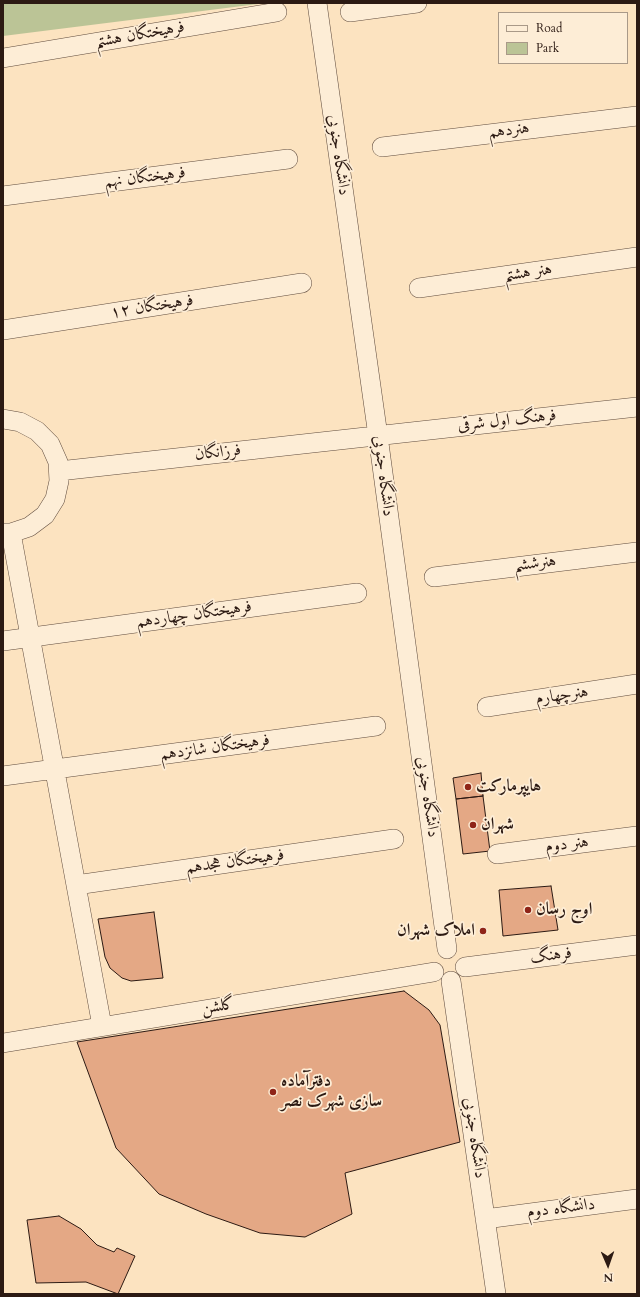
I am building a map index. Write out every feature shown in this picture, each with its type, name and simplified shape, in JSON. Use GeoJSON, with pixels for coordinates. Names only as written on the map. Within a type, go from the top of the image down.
{"type":"FeatureCollection","features":[{"type":"Feature","properties":{"kind":"street","name":"دانشگاه جنوبی"},"geometry":{"type":"LineString","coordinates":[[317,3],[378,436],[447,949]]}},
{"type":"Feature","properties":{"kind":"street"},"geometry":{"type":"LineString","coordinates":[[350,12],[417,3]]}},
{"type":"Feature","properties":{"kind":"street","name":"فرهیختگان هشتم"},"geometry":{"type":"LineString","coordinates":[[3,58],[277,12]]}},
{"type":"Feature","properties":{"kind":"street","name":"هنردهم"},"geometry":{"type":"LineString","coordinates":[[382,146],[637,116]]}},
{"type":"Feature","properties":{"kind":"street","name":"فرهیختگان نهم"},"geometry":{"type":"LineString","coordinates":[[3,196],[288,159]]}},
{"type":"Feature","properties":{"kind":"street","name":"هنر هشتم"},"geometry":{"type":"LineString","coordinates":[[419,288],[637,256]]}},
{"type":"Feature","properties":{"kind":"street","name":"فرهیختگان ۱۲"},"geometry":{"type":"LineString","coordinates":[[3,330],[302,283]]}},
{"type":"Feature","properties":{"kind":"street","name":"فرهنگ اول شرقی"},"geometry":{"type":"LineString","coordinates":[[378,436],[637,407]]}},
{"type":"Feature","properties":{"kind":"street"},"geometry":{"type":"LineString","coordinates":[[3,419],[20,422],[37,431],[50,444],[58,462],[59,481],[55,499],[44,515],[29,527],[7,533],[30,637],[102,1026]]}},
{"type":"Feature","properties":{"kind":"street","name":"فرزانگان"},"geometry":{"type":"LineString","coordinates":[[58,471],[378,436]]}},
{"type":"Feature","properties":{"kind":"street","name":"هنرششم"},"geometry":{"type":"LineString","coordinates":[[434,577],[637,552]]}},
{"type":"Feature","properties":{"kind":"street","name":"فرهیختگان چهاردهم"},"geometry":{"type":"LineString","coordinates":[[3,641],[357,593]]}},
{"type":"Feature","properties":{"kind":"street","name":"هنرچهارم"},"geometry":{"type":"LineString","coordinates":[[487,707],[637,684]]}},
{"type":"Feature","properties":{"kind":"street","name":"فرهیختگان شانزدهم"},"geometry":{"type":"LineString","coordinates":[[3,776],[376,726]]}},
{"type":"Feature","properties":{"kind":"street","name":"هنر دوم"},"geometry":{"type":"LineString","coordinates":[[497,854],[637,836]]}},
{"type":"Feature","properties":{"kind":"street","name":"فرهیختگان هجدهم"},"geometry":{"type":"LineString","coordinates":[[76,885],[394,839]]}},
{"type":"Feature","properties":{"kind":"street","name":"فرهنگ"},"geometry":{"type":"LineString","coordinates":[[465,967],[637,945]]}},
{"type":"Feature","properties":{"kind":"street"},"geometry":{"type":"LineString","coordinates":[[452,949],[461,954],[465,962],[465,967],[461,976],[451,981],[441,979],[434,972],[432,966],[433,960],[441,951],[452,949]]}},
{"type":"Feature","properties":{"kind":"street","name":"گلشن"},"geometry":{"type":"LineString","coordinates":[[3,1043],[434,972]]}},
{"type":"Feature","properties":{"kind":"street","name":"دانشگاه جنوبی"},"geometry":{"type":"LineString","coordinates":[[451,981],[496,1294]]}},
{"type":"Feature","properties":{"kind":"street","name":"دانشگاه دوم"},"geometry":{"type":"LineString","coordinates":[[485,1219],[637,1199]]}},
{"type":"Feature","properties":{"kind":"green space"},"geometry":{"type":"Polygon","coordinates":[[[3,3],[266,3],[3,36],[3,3]]]}},
{"type":"Feature","properties":{"kind":"building","name":"هایپرمارکت"},"geometry":{"type":"Polygon","coordinates":[[[481,773],[483,796],[456,799],[453,778],[481,773]]]}},
{"type":"Feature","properties":{"kind":"building","name":"شهران"},"geometry":{"type":"Polygon","coordinates":[[[483,796],[490,851],[463,854],[456,799],[483,796]]]}},
{"type":"Feature","properties":{"kind":"building","name":"اوج رسان"},"geometry":{"type":"Polygon","coordinates":[[[551,886],[558,930],[503,936],[499,890],[551,886]]]}},
{"type":"Feature","properties":{"kind":"building"},"geometry":{"type":"Polygon","coordinates":[[[154,912],[163,978],[131,981],[122,978],[110,968],[105,957],[98,919],[154,912]]]}},
{"type":"Feature","properties":{"kind":"building","name":"دفترآماده سازی شهرک نصر"},"geometry":{"type":"Polygon","coordinates":[[[404,991],[429,1010],[440,1025],[460,1142],[345,1173],[352,1214],[305,1237],[260,1233],[206,1214],[159,1194],[116,1148],[77,1042],[404,991]]]}},
{"type":"Feature","properties":{"kind":"building"},"geometry":{"type":"Polygon","coordinates":[[[59,1216],[81,1229],[97,1245],[114,1252],[117,1248],[135,1256],[118,1294],[86,1282],[36,1283],[27,1220],[59,1216]]]}},
{"type":"Feature","properties":{"kind":"place","name":"هایپرمارکت"},"geometry":{"type":"Point","coordinates":[468,787]}},
{"type":"Feature","properties":{"kind":"place","name":"شهران"},"geometry":{"type":"Point","coordinates":[473,825]}},
{"type":"Feature","properties":{"kind":"place","name":"اوج رسان"},"geometry":{"type":"Point","coordinates":[528,910]}},
{"type":"Feature","properties":{"kind":"place","name":"املاک شهران"},"geometry":{"type":"Point","coordinates":[483,931]}},
{"type":"Feature","properties":{"kind":"place","name":"دفترآماده سازی شهرک نصر"},"geometry":{"type":"Point","coordinates":[273,1092]}}]}
